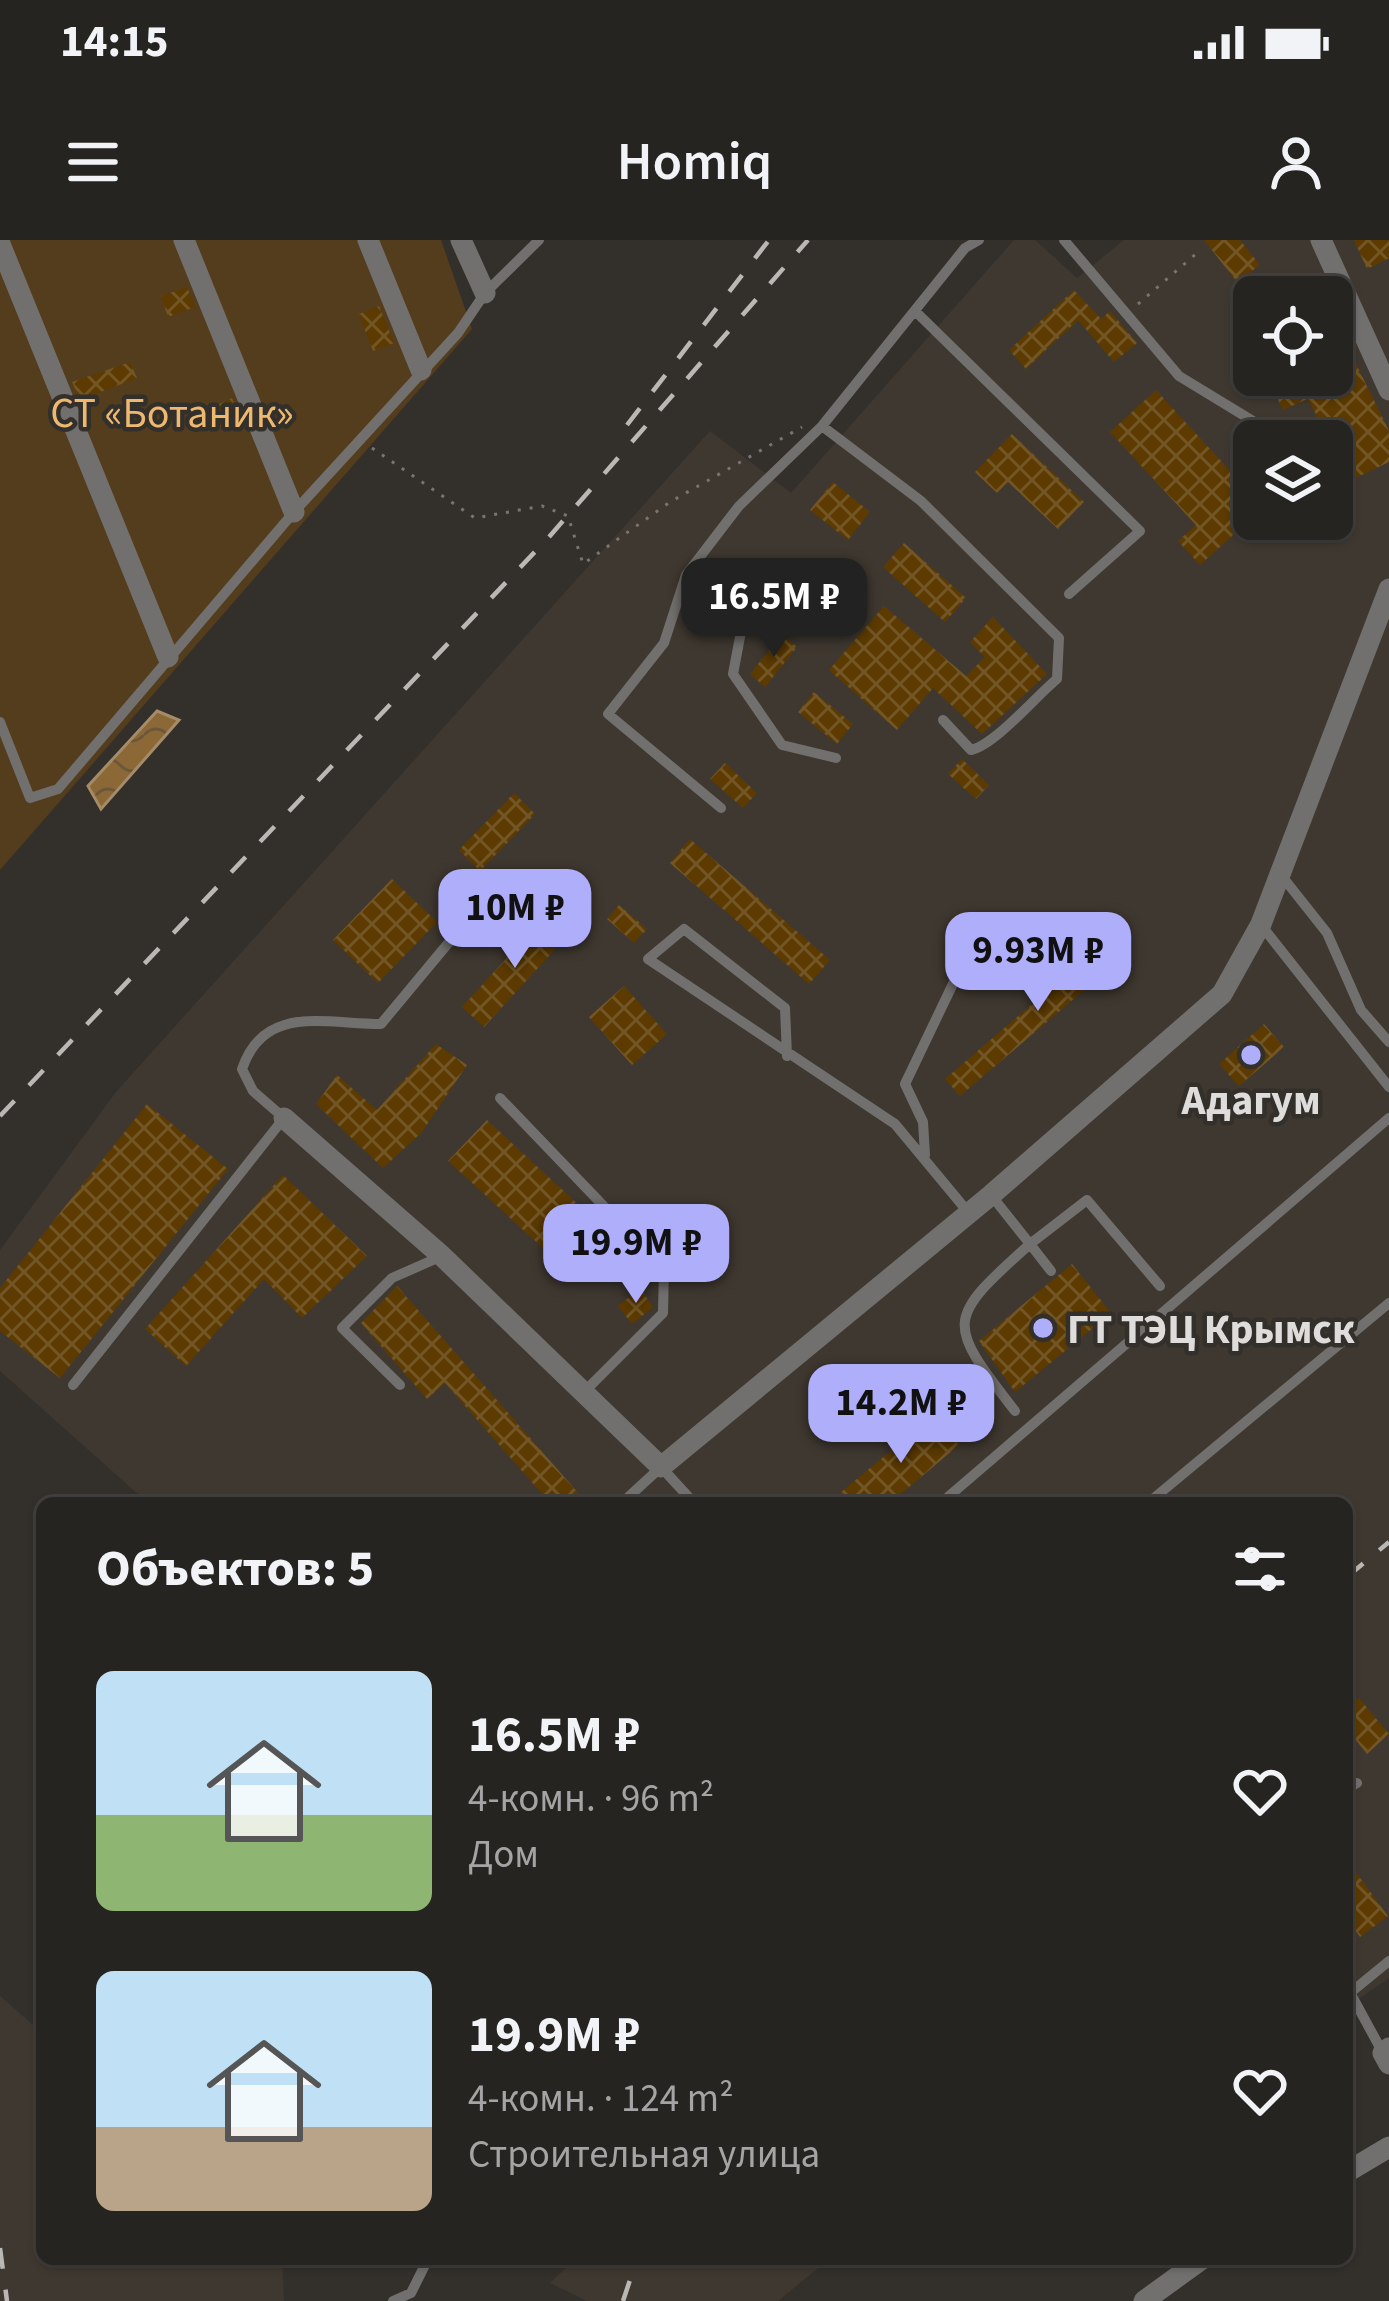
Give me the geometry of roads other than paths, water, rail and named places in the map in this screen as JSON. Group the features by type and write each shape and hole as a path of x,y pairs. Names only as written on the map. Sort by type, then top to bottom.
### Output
{"street":[{"path":"184,240 294,512"},
{"path":"368,240 421,370"},
{"path":"461,240 485,293"},
{"path":"1321,240 1389,390"},
{"path":"0,244 168,657"},
{"path":"284,1118 442,1256 661,1467 991,1195 1222,994 1261,924 1389,589"},
{"path":"1353,2168 1389,2147"},
{"path":"1144,2301 1194,2265"}],"lane":[{"path":"0,722 30,798 47,795 458,333 485,293 539,240"},
{"path":"721,808 608,714 664,643 686,574 739,506 822,426 965,248 979,240"},
{"path":"1064,240 1179,376 1250,420"},
{"path":"915,311 1140,531 1069,594"},
{"path":"822,426 922,501 1059,638 1057,679 1015,714 987,747 971,749 943,720"},
{"path":"686,574 743,621 733,674 782,745 836,758"},
{"path":"1279,872 1328,933 1361,1010 1389,1042"},
{"path":"925,1159 923,1122 905,1084 984,919"},
{"path":"1261,924 1389,1087"},
{"path":"73,1385 284,1118 253,1091 242,1069 251,1044 277,1023 382,1024 460,928"},
{"path":"788,1055 785,1008 684,928 648,959 761,1039 895,1124 968,1212"},
{"path":"500,1098 664,1270 663,1313 585,1391"},
{"path":"948,1497 1389,1118"},
{"path":"991,1195 1051,1271"},
{"path":"1015,1411 968,1350 964,1318 973,1294 1030,1244 1087,1200 1160,1286"},
{"path":"400,1385 342,1328 392,1278 442,1256"},
{"path":"1155,1497 1389,1303"},
{"path":"628,1497 661,1467 688,1497"},
{"path":"1353,1986 1389,1960"},
{"path":"1353,2010 1387,2055"},
{"path":"393,2301 411,2293 425,2265"}],"water":[{"path":"157,711 179,720 101,809 88,786"}],"railway":[{"path":"627,425 769,240"},
{"path":"0,1116 549,537 808,240"},
{"path":"1353,1572 1389,1542"},
{"path":"0,2248 7,2301"},
{"path":"623,2301 635,2265"}],"place":[{"name":"Адагум","path":"1251,1055"},
{"name":"ГТ ТЭЦ Крымск","path":"1043,1328"}],"park label":[{"name":"СТ «Ботаник»","path":"172,412"}]}
